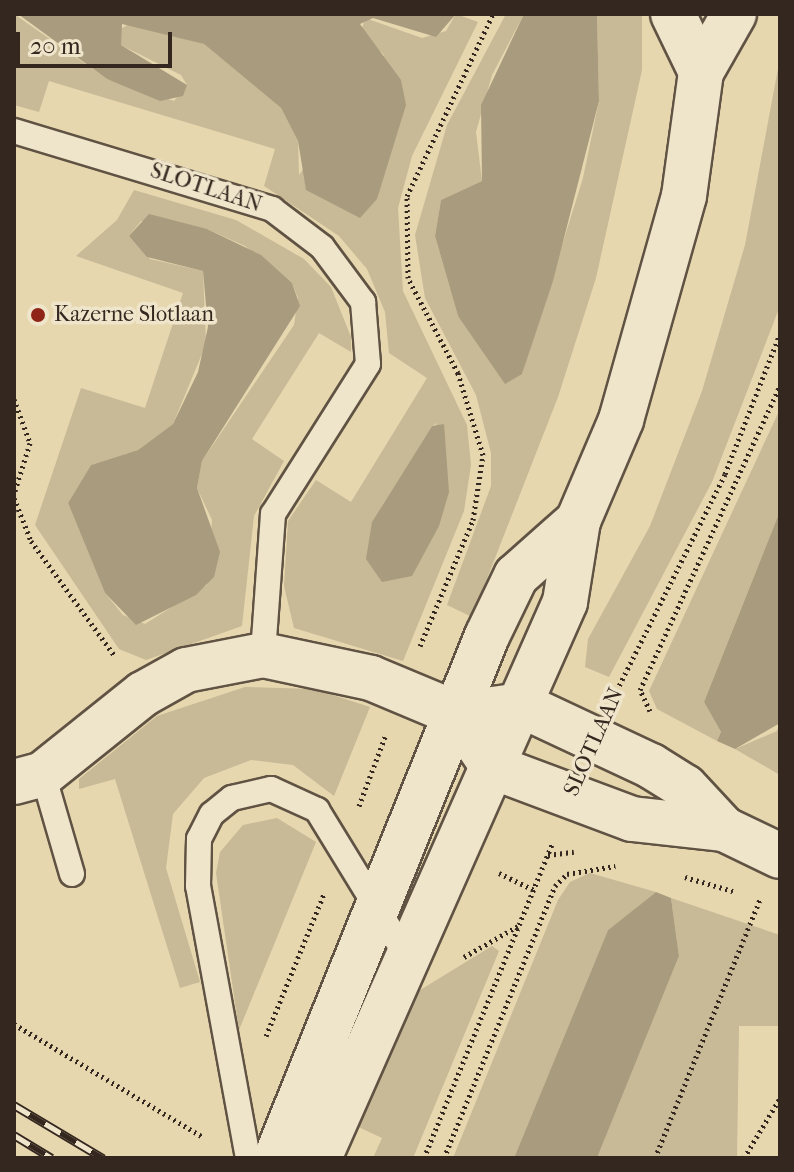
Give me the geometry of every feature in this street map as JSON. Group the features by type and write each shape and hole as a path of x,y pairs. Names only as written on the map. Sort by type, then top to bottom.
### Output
{"street":[{"path":"673,14 701,72"},
{"path":"319,1158 565,602 578,521 621,420 684,196 701,72 734,14"},
{"path":"276,1158 516,576 578,521"},
{"path":"29,778 143,694 186,670 263,655 402,692 457,714 521,705 651,766 685,787 724,829"},
{"path":"457,714 493,767 569,798 632,819 724,829 780,856"}],"lane":[{"name":"SLOTLAAN","path":"14,131 272,209 322,247 363,302 368,364 273,514 263,655"},
{"path":"29,778 72,874"},
{"path":"248,1158 198,886 199,839 212,814 251,790 295,796 317,810 381,908 407,957"}],"path":[{"path":"402,692 473,520 483,455 458,373 408,278 407,196 493,14"},
{"name":"SLOTLAAN","path":"594,738 725,474 780,334"},
{"path":"651,766 662,735 640,690 780,386"},
{"path":"14,399 30,443 14,496 31,541 143,694"},
{"path":"360,805 369,781"},
{"name":"SLOTLAAN","path":"424,1158 569,798"},
{"path":"444,1158 555,886 588,867 614,870 632,819"},
{"path":"14,1024 221,1148 329,880"},
{"path":"655,1158 760,899"},
{"path":"744,1158 780,1098"}],"shaded area":[{"path":"14,14 107,79 174,101 187,85 181,75 121,45 117,31 131,23 204,44 281,108 298,141 299,175 384,55 361,33 365,18 422,38 446,31 456,14 478,22 412,156 398,208 403,291 467,425 471,465 464,511 403,661 294,628 284,586 288,521 316,480 351,502 427,378 389,353 385,312 367,269 339,236 264,186 275,149 49,81 39,112 14,105","holes":["437,423 372,522 432,426"]},
{"path":"18,14 456,14 436,37 373,18 360,24 401,80 406,105 377,199 360,218 306,190 298,141 281,108 204,44 122,24 121,45 187,85 183,96 160,101 107,79"},
{"path":"506,14 524,14 492,75 476,132 482,181 441,200 435,236 458,316 522,374 583,178 599,101 597,14 642,14 642,70 596,278 558,397 472,617 447,605 491,486 491,453 476,395 425,298 415,235 447,125"},
{"path":"524,14 597,14 599,101 553,281 522,374 505,384 458,316 435,236 441,200 482,181 481,105"},
{"path":"780,58 780,306 712,482 609,677 585,667 588,639 650,526 702,391 745,245"},
{"path":"134,190 236,220 304,259 331,287 351,337 351,352 319,333 252,439 284,461 254,516 242,626 146,660 119,649 35,525 81,388 145,408 183,293 76,256 117,220","holes":["141,221 207,229 245,246 292,283 298,298 294,325 202,461 197,488 212,520 207,585 145,624 123,615 105,593 68,503 91,465 138,450 173,424 206,344 203,271 150,259 129,236"]},
{"path":"149,214 207,229 261,255 292,283 300,306 202,461 197,488 220,552 214,577 196,595 136,625 105,593 68,503 91,465 138,450 173,424 198,372 208,327 203,271 147,257 129,236"},
{"path":"780,409 780,511 704,702 721,732 717,741 657,709 649,691"},
{"path":"444,424 449,492 439,526 412,576 382,582 366,559 372,522 432,426"},
{"path":"780,511 780,723 735,749 717,741 721,732 704,702"},
{"path":"245,687 314,689 370,707 334,796 293,765 251,760 204,778 173,814 166,868 200,982 180,988 115,779 79,789 79,779 157,716"},
{"path":"780,723 780,775 735,749 777,731"},
{"path":"277,818 316,842 239,1030 216,873 220,852 243,825"},
{"path":"590,873 656,892 608,930 514,1158 453,1158 558,900 570,882"},
{"path":"656,892 671,898 679,956 597,1158 514,1158 608,930"},
{"path":"671,898 780,935 780,1026 739,1026 737,1158 597,1158 679,956"},
{"path":"492,946 499,951 413,1158 373,1158 382,1138 350,1123 412,995"}],"railway":[{"path":"14,1105 103,1158"},
{"path":"14,1135 52,1158"}],"place":[{"name":"Kazerne Slotlaan","path":"38,315"}]}
